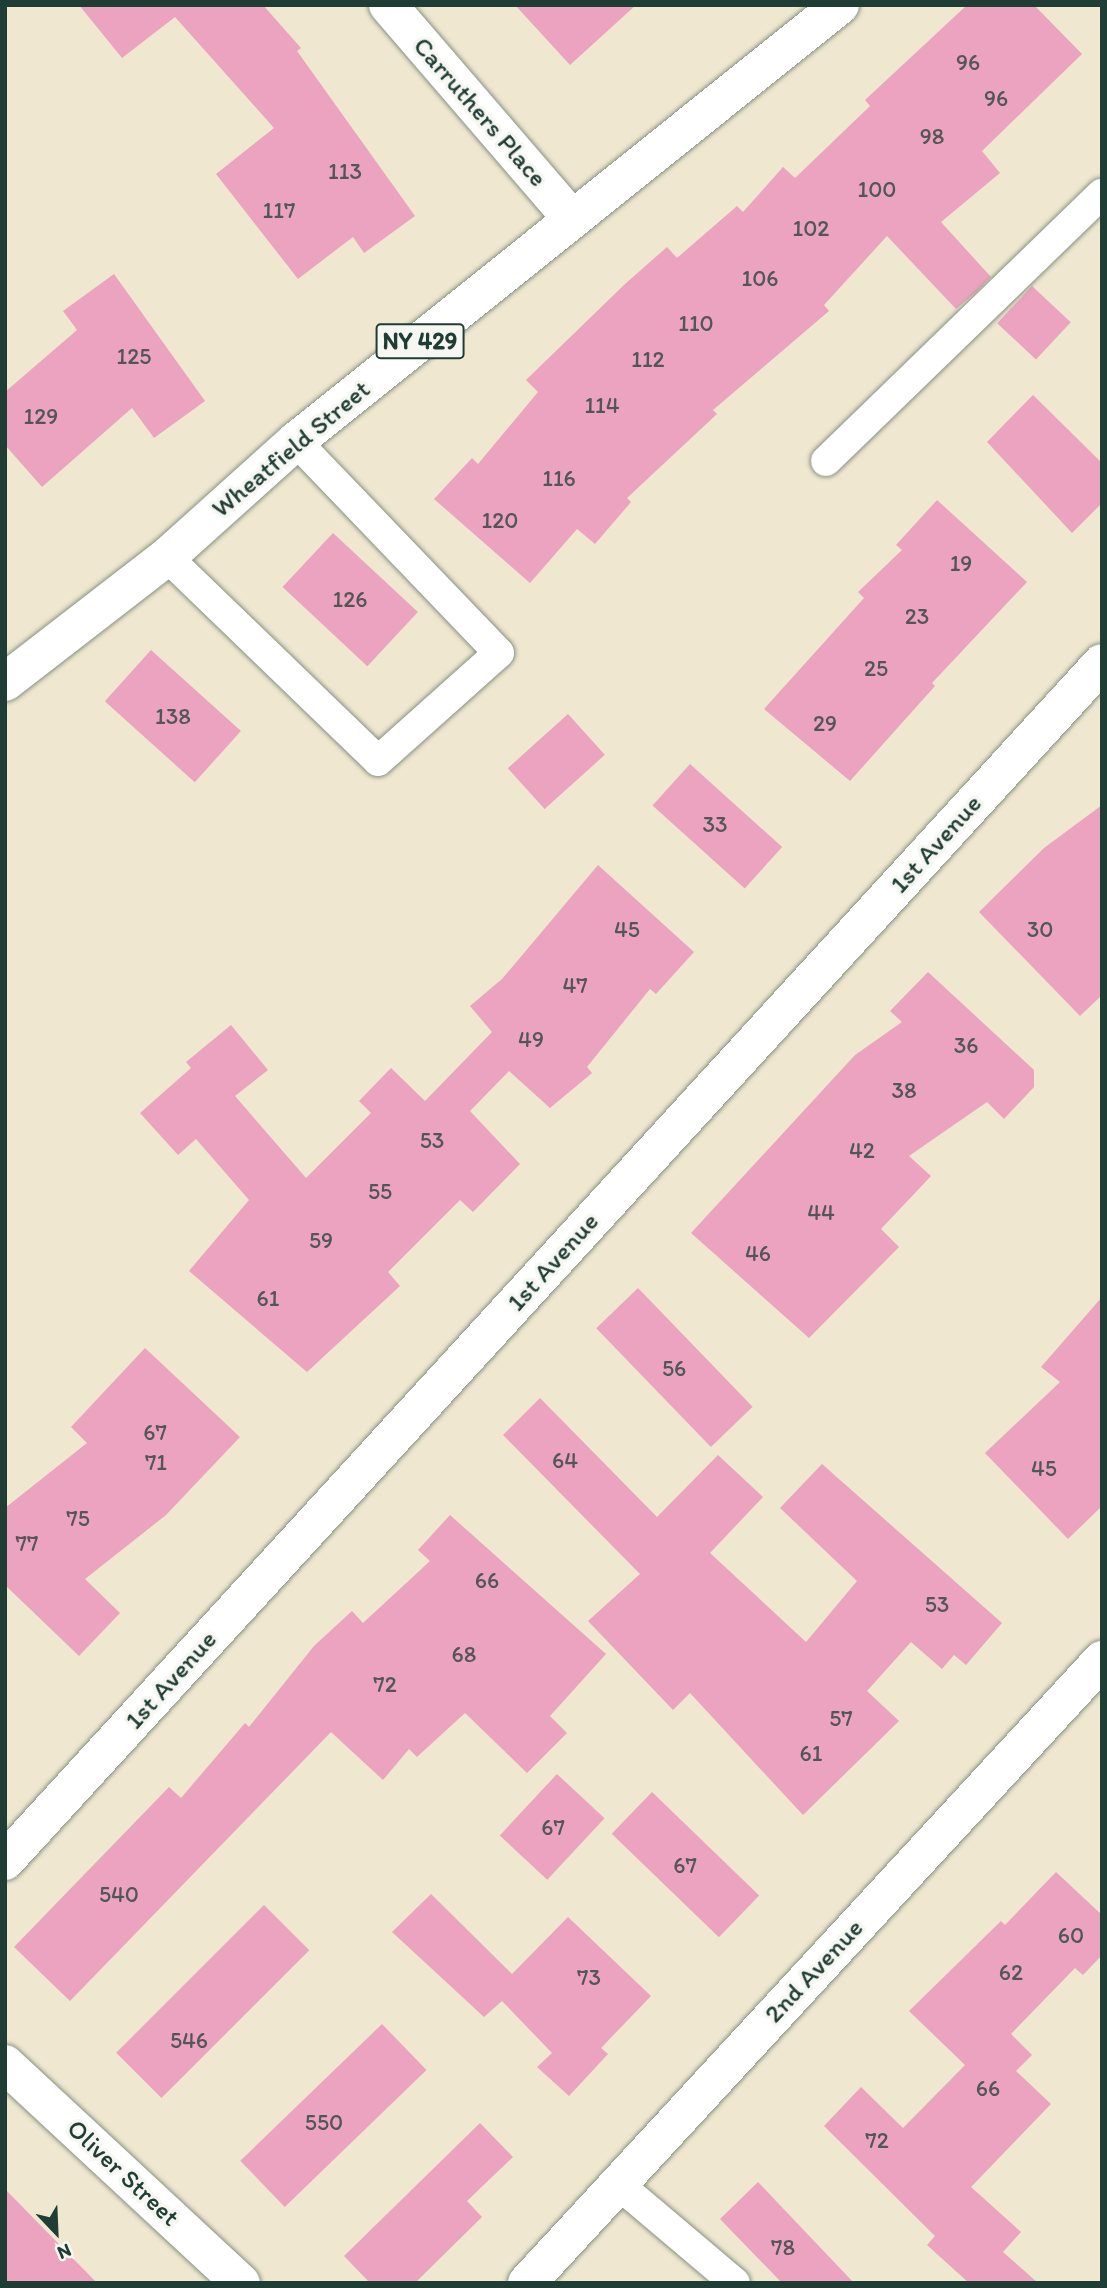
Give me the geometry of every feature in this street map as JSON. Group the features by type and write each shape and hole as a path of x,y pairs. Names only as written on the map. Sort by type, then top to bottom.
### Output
{"street":[{"name":"Carruthers Place","path":"388,5 572,219"},
{"name":"Wheatfield Street","path":"5,682 167,557 296,441 840,5"},
{"name":"1st Avenue","path":"5,1861 1102,663"},
{"name":"2nd Avenue","path":"527,2283 1102,1660"},
{"name":"Oliver Street","path":"5,2064 241,2283"}],"lane":[{"path":"825,461 1102,194"},
{"path":"167,557 378,761 499,653 296,441"},
{"path":"618,2184 735,2283"}],"building":[{"path":"79,5 263,5 301,48 297,51 415,216 364,253 353,237 298,279 216,174 274,128 175,17 122,58"},
{"path":"515,5 636,5 570,65"},
{"path":"967,5 1034,5 1082,54 982,151 1000,173 941,222 991,277 976,292 956,309 887,236 824,305 829,311 713,410 717,414 627,498 631,502 595,544 577,529 530,583 434,499 472,458 478,464 538,392 526,380 625,284 667,247 677,258 737,206 743,212 783,167 795,178 870,106 865,100"},
{"path":"114,274 205,401 154,438 132,408 42,487 5,445 5,392 77,330 63,311"},
{"path":"1032,286 1071,322 1036,359 997,323"},
{"path":"1033,395 1102,463 1102,503 1072,533 987,442"},
{"path":"937,500 1027,582 932,683 935,686 850,781 764,709 864,598 858,592 902,550 896,545"},
{"path":"333,533 418,612 367,666 283,587"},
{"path":"151,650 241,731 195,782 105,701"},
{"path":"568,714 605,755 545,809 508,768"},
{"path":"690,764 782,847 745,889 653,806"},
{"path":"1102,805 1102,995 1080,1016 979,912 1044,848"},
{"path":"598,865 694,952 656,994 650,989 587,1067 592,1073 550,1108 509,1071 470,1111 520,1164 473,1212 460,1200 388,1272 400,1286 307,1372 189,1271 249,1200 196,1139 178,1155 140,1113 191,1068 186,1062 231,1025 268,1070 235,1096 306,1178 371,1113 359,1101 391,1068 425,1101 492,1032 470,1006 502,979"},
{"path":"928,972 1034,1070 1034,1087 1004,1119 987,1102 909,1156 931,1176 881,1229 899,1247 809,1338 691,1233 855,1055 902,1022 890,1011"},
{"path":"638,1288 753,1407 711,1447 596,1328"},
{"path":"1102,1297 1102,1506 1068,1539 985,1453 1060,1382 1041,1367"},
{"path":"145,1348 240,1437 166,1515 85,1579 120,1613 79,1656 5,1585 5,1508 87,1443 71,1427"},
{"path":"540,1398 657,1517 718,1455 763,1497 710,1553 806,1642 857,1581 780,1508 822,1464 1002,1623 966,1665 954,1655 942,1669 911,1642 867,1691 899,1721 803,1815 690,1693 673,1710 588,1621 640,1574 503,1435"},
{"path":"450,1515 606,1654 550,1716 567,1733 527,1773 465,1713 417,1757 409,1749 383,1780 331,1732 70,2001 14,1947 169,1787 181,1798 245,1723 249,1727 314,1646 352,1611 363,1623 430,1561 418,1550"},
{"path":"557,1774 605,1818 547,1880 500,1835"},
{"path":"652,1792 759,1896 719,1937 612,1834"},
{"path":"1056,1872 1102,1915 1102,1955 1083,1975 1075,1968 1011,2034 1032,2055 1016,2071 1051,2104 971,2187 1021,2232 1003,2252 1038,2283 969,2283 927,2245 935,2236 824,2126 861,2087 903,2128 965,2065 909,2011 1001,1921 1005,1925"},
{"path":"431,1894 512,1974 568,1917 651,1996 601,2048 608,2054 569,2096 537,2067 552,2053 502,2001 484,2017 392,1932"},
{"path":"264,1905 309,1950 161,2098 116,2053"},
{"path":"382,2024 426,2070 285,2207 240,2161"},
{"path":"480,2123 513,2157 467,2201 482,2217 415,2283 370,2283 344,2256"},
{"path":"758,2182 854,2283 782,2283 720,2219"},
{"path":"5,2189 97,2283 5,2283"}]}
